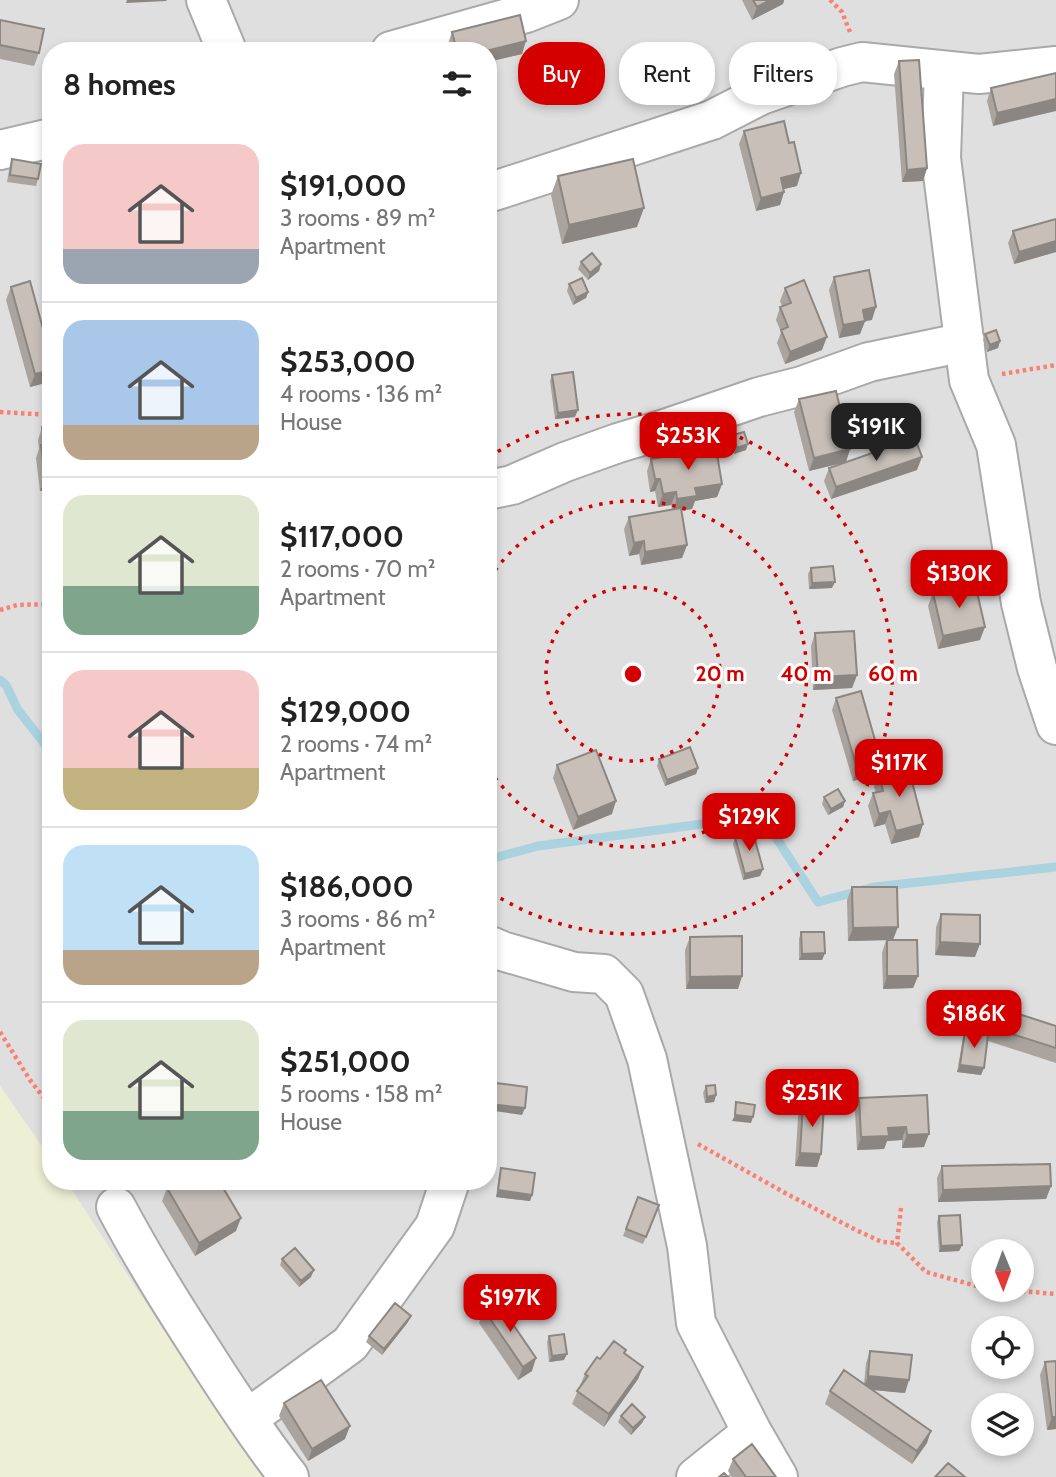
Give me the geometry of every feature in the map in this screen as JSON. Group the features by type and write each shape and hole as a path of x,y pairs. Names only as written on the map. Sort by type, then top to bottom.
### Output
{"street":[{"path":"206,0 223,42"},
{"path":"423,42 526,13 559,0"},
{"path":"497,190 712,120 761,95 862,62 979,74 1056,66"},
{"path":"944,71 941,158 969,380 996,445 1021,603 1037,668 1056,725"},
{"path":"0,150 42,140"},
{"path":"497,488 512,485 618,443 759,397 802,386 869,362 965,342"},
{"path":"497,949 574,972 604,974 624,994 647,1059 664,1133 687,1246 696,1323 778,1477"},
{"path":"247,1419 349,1344 435,1226 447,1190"},
{"path":"116,1207 160,1286 260,1440 289,1477"},
{"path":"696,1477 752,1432"}],"path":[{"path":"969,380 1056,365"},
{"path":"0,412 42,414"},
{"path":"0,610 17,605 42,604"},
{"path":"0,1032 42,1095"},
{"path":"664,1133 698,1144 881,1242 897,1243 926,1272 971,1284"},
{"path":"897,1243 901,1208"},
{"path":"1034,1292 1056,1294"}],"shaded area":[{"path":"0,0 1056,0 1056,1477 0,1477"}],"green space":[{"path":"0,1086 42,1146 42,1190 72,1190 239,1445 263,1477 0,1477"}],"building":[{"path":"753,0 770,0 757,7"},
{"path":"520,15 526,41 497,48 497,42 455,42 452,32"},
{"path":"0,20 44,29 39,53 0,45"},
{"path":"919,60 927,168 907,170 899,61"},
{"path":"1056,73 1056,99 997,113 991,88"},
{"path":"784,121 789,143 794,142 801,173 781,178 784,192 761,198 744,131"},
{"path":"12,159 41,164 38,179 10,175"},
{"path":"633,159 644,208 569,225 558,176"},
{"path":"1056,219 1056,241 1019,252 1013,231"},
{"path":"592,253 601,264 590,273 581,262"},
{"path":"869,270 876,307 863,310 865,321 843,325 834,277"},
{"path":"582,278 588,292 576,298 569,284"},
{"path":"804,280 827,337 790,352 781,330 788,327 780,307 791,303 785,288"},
{"path":"30,281 42,325 42,372 35,374 11,287"},
{"path":"996,330 1000,341 990,345 985,334"},
{"path":"573,372 578,410 558,413 552,375"},
{"path":"836,391 850,449 814,458 799,399"},
{"path":"710,415 714,433 682,441 677,423"},
{"path":"744,432 748,444 737,448 733,435"},
{"path":"915,438 922,457 836,487 829,468"},
{"path":"716,448 722,484 695,488 697,496 677,499 676,492 663,494 660,479 655,479 651,459"},
{"path":"681,508 687,545 645,552 644,541 634,543 629,517"},
{"path":"833,566 835,582 812,583 811,568"},
{"path":"975,583 985,627 943,636 933,593"},
{"path":"854,631 857,675 818,677 815,633"},
{"path":"861,691 881,761 857,768 836,698"},
{"path":"690,747 698,768 667,780 659,759"},
{"path":"596,750 616,801 578,817 557,765"},
{"path":"908,766 923,824 896,831 890,811 879,814 873,793 883,791 879,774"},
{"path":"838,789 845,801 831,809 824,797"},
{"path":"753,833 763,869 745,874 735,837"},
{"path":"852,887 897,887 898,927 853,928"},
{"path":"941,914 980,915 980,944 940,942"},
{"path":"801,932 824,932 825,953 802,954"},
{"path":"742,936 742,976 690,977 690,937"},
{"path":"887,940 917,940 918,976 887,976"},
{"path":"994,1006 1056,1026 1056,1048 987,1026"},
{"path":"965,1031 988,1035 984,1068 960,1065"},
{"path":"497,1083 527,1087 525,1108 497,1105"},
{"path":"715,1085 716,1095 707,1097 706,1086"},
{"path":"927,1095 929,1134 907,1135 906,1127 888,1128 889,1136 861,1137 859,1098"},
{"path":"736,1102 755,1105 753,1117 735,1115"},
{"path":"803,1104 824,1105 821,1154 800,1153"},
{"path":"1050,1164 1051,1186 943,1190 942,1166"},
{"path":"501,1168 535,1173 532,1195 498,1190"},
{"path":"168,1190 224,1190 241,1218 199,1243"},
{"path":"638,1197 659,1205 646,1237 626,1229"},
{"path":"960,1215 962,1245 941,1246 939,1216"},
{"path":"295,1248 314,1270 301,1281 282,1259"},
{"path":"497,1301 536,1358 523,1367 484,1310"},
{"path":"395,1303 411,1316 384,1349 369,1336"},
{"path":"564,1334 567,1354 552,1356 549,1336"},
{"path":"614,1341 626,1350 624,1353 643,1367 609,1414 577,1391 597,1357 600,1359"},
{"path":"870,1351 912,1355 909,1380 868,1376"},
{"path":"1056,1361 1056,1417 1052,1417 1045,1362"},
{"path":"844,1370 931,1431 917,1451 830,1391"},
{"path":"321,1380 350,1426 312,1449 284,1403"},
{"path":"632,1404 645,1417 633,1428 621,1416"},
{"path":"752,1444 776,1477 746,1477 733,1459"},
{"path":"948,1463 965,1477 935,1477"}],"waterway":[{"path":"0,680 6,685 18,710 42,741"},
{"path":"497,857 538,846 762,816 818,902 874,887 1056,867"}]}
